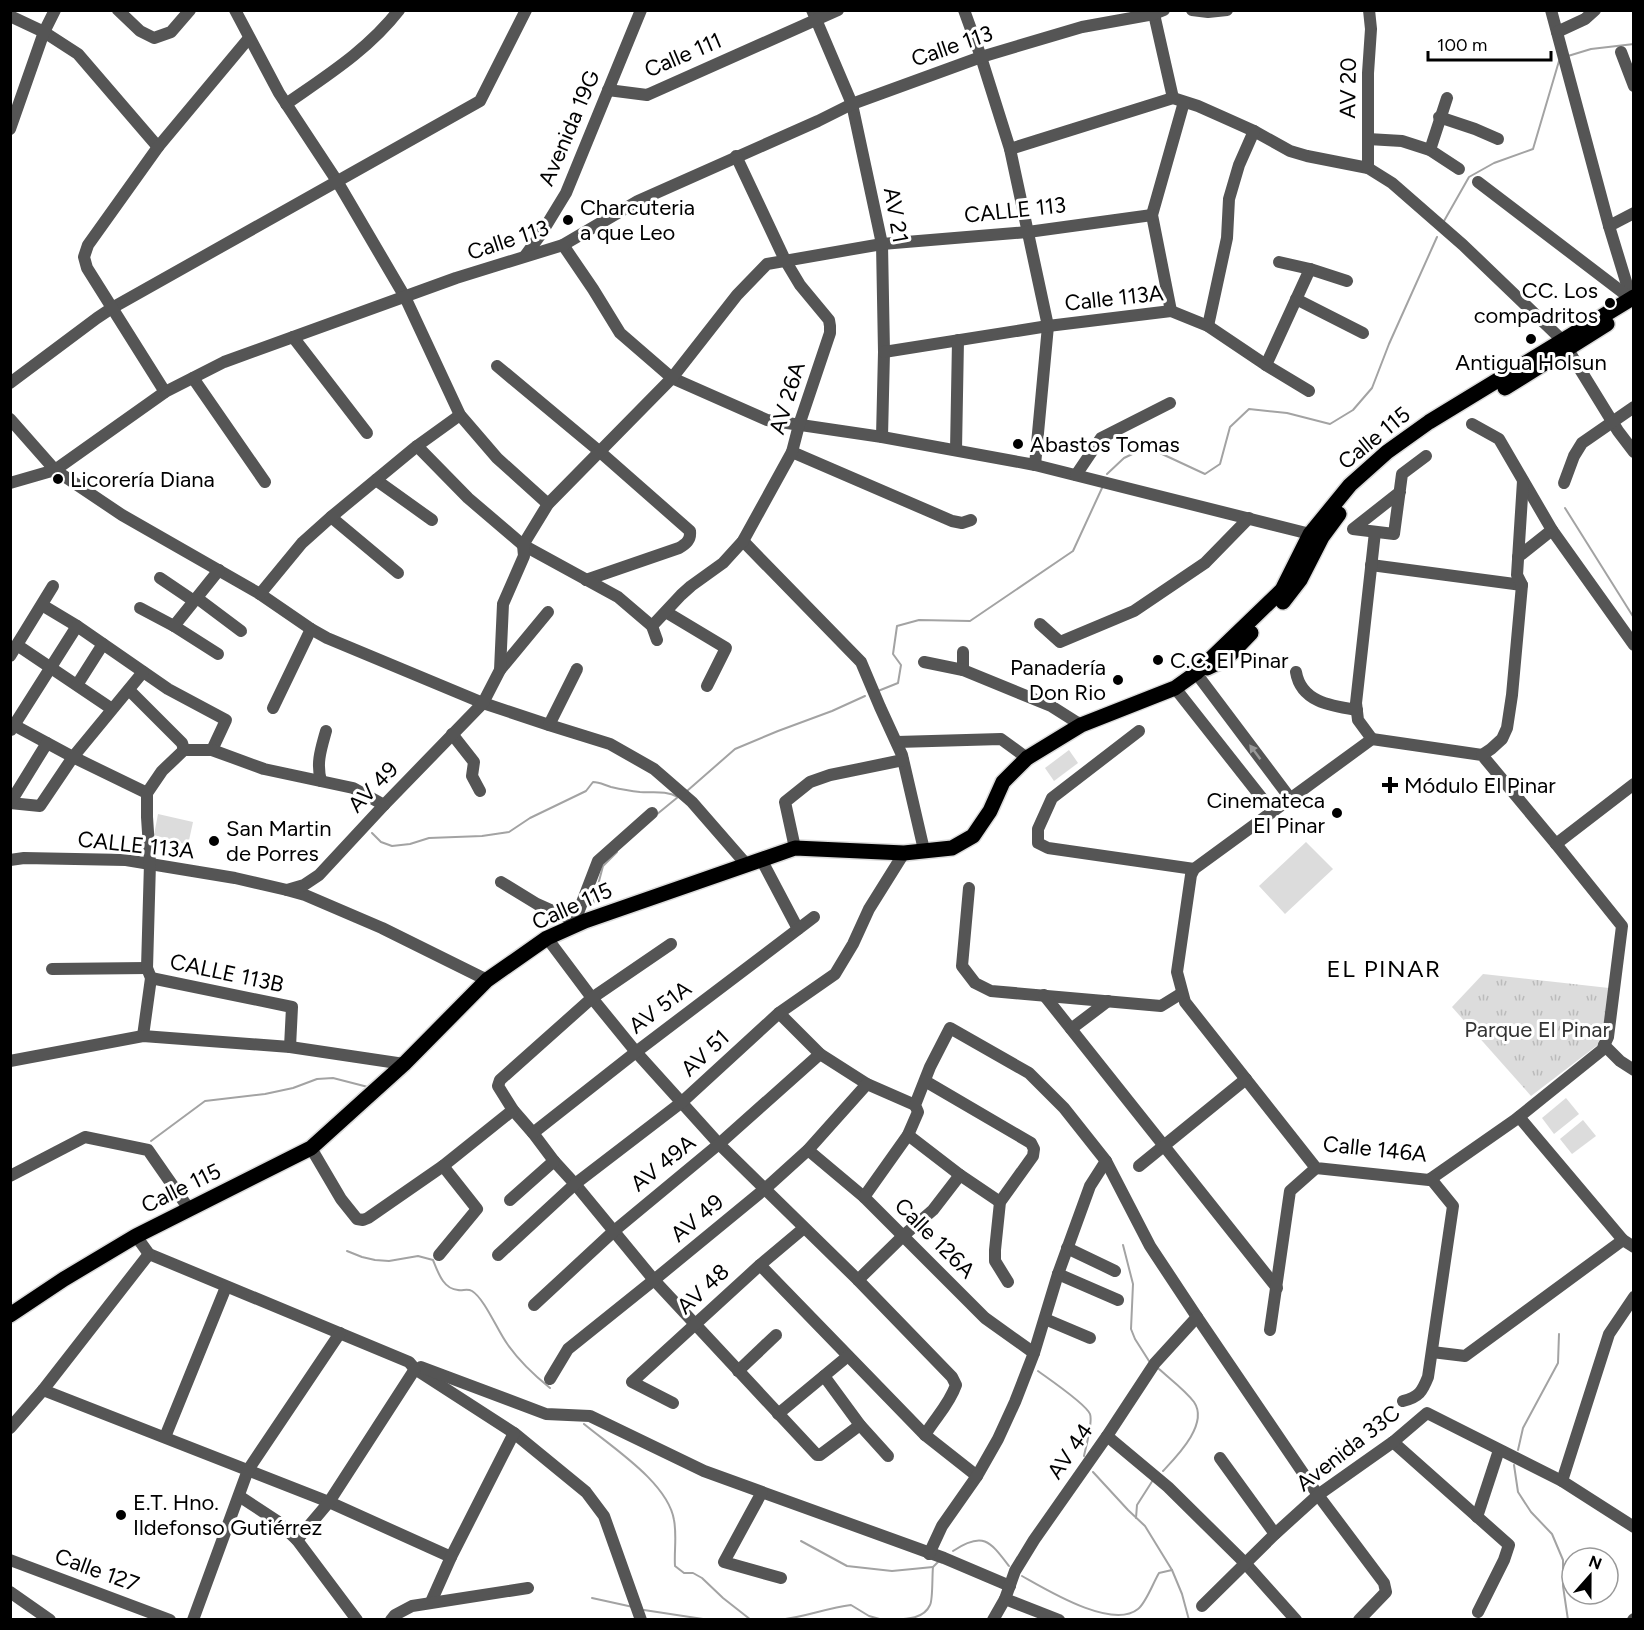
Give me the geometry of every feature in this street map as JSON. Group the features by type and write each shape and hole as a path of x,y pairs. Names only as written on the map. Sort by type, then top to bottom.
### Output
{"main road":[{"name":"Calle 115","path":"10,1315 64,1279 136,1236 312,1148 404,1064 487,980 547,938 574,924 795,848 904,853 952,848 973,836 990,811 1003,782 1027,758 1081,725 1175,688 1196,673 1226,659 1288,597 1300,580 1316,535 1358,490 1437,428 1566,344 1632,295"}],"street":[{"path":"10,129 13,112 55,10"},
{"path":"118,10 140,31 153,38 171,33 190,10"},
{"path":"235,10 286,104 337,182 405,297 460,415 497,458 548,504"},
{"path":"286,104 368,45 399,10"},
{"path":"10,383 112,308 480,101 526,10"},
{"name":"Avenida 19G","path":"525,256 566,193 641,10"},
{"name":"Calle 111","path":"608,90 647,94 814,15 838,10"},
{"path":"964,10 1010,149 1048,326 1035,465"},
{"path":"1192,10 1208,12 1227,10"},
{"name":"AV 20","path":"1368,168 1368,73 1371,30 1369,10"},
{"path":"1551,10 1609,226 1632,295"},
{"path":"1557,32 1585,19 1595,10"},
{"path":"1159,12 1179,100 1152,215 1170,311"},
{"name":"Calle 113","path":"10,483 55,470 165,392 224,362 405,297 563,244 638,201 852,104 981,57 1082,27 1159,12"},
{"name":"AV 21","path":"814,15 852,104 882,244 884,352 882,437"},
{"path":"10,16 44,32 78,54 158,147"},
{"path":"165,392 87,268 84,257 88,244 158,147 249,38"},
{"path":"1621,52 1634,86"},
{"path":"1430,150 1447,98"},
{"path":"1010,149 1179,100 1198,106 1298,153 1368,168 1392,183 1463,245 1566,344 1634,452"},
{"path":"1439,117 1498,139"},
{"path":"1208,326 1227,238 1229,198 1239,165 1254,131"},
{"path":"1368,139 1402,141 1430,150 1459,169"},
{"name":"AV 26A","path":"652,626 691,586 730,557 744,541 792,452 830,333 829,320 800,285 785,260 736,156"},
{"path":"1478,182 1632,295"},
{"path":"1609,226 1634,213"},
{"name":"CALLE 113","path":"500,670 503,604 524,556 523,545 548,504 672,378 737,295 769,263 882,244 1028,232 1152,215"},
{"path":"563,244 620,333 672,378 767,420 882,437 1035,465 1316,535"},
{"path":"1279,262 1347,281"},
{"path":"1266,364 1310,269"},
{"path":"1296,299 1363,333"},
{"name":"Calle 113A","path":"884,352 1048,326 1170,311 1208,326 1309,391"},
{"path":"293,337 367,433"},
{"path":"956,450 958,340"},
{"path":"497,366 690,531 691,536 688,542 679,548 586,580"},
{"path":"193,378 265,482"},
{"path":"1076,475 1101,438 1170,403"},
{"path":"1564,483 1574,456 1582,443 1634,407"},
{"path":"261,594 302,543 417,446 460,415"},
{"path":"10,419 55,470 122,515 261,594 327,638 483,703 610,744 654,769 692,802 746,864"},
{"path":"1472,424 1499,439 1552,530 1634,645"},
{"path":"417,446 468,498 523,545 618,597 652,626 657,639"},
{"path":"792,452 952,521 962,523 971,520"},
{"path":"1400,492 1353,529 1394,534 1400,492 1402,474 1426,456"},
{"path":"376,480 432,520"},
{"path":"1139,731 1052,798 1038,829 1038,843 1048,848 1194,869 1372,739 1482,755 1502,739 1507,728 1512,695 1521,585 1517,575 1523,481"},
{"path":"331,517 398,573"},
{"path":"1040,624 1060,642 1134,611 1205,563 1249,518"},
{"path":"1518,557 1552,530"},
{"path":"1372,739 1358,720 1356,703 1375,532"},
{"path":"744,541 858,657 897,742 924,850"},
{"path":"1371,565 1521,585"},
{"path":"174,626 219,570"},
{"path":"160,578 241,631"},
{"path":"10,656 54,586"},
{"path":"42,605 168,688 226,720 212,750"},
{"path":"140,608 218,654"},
{"path":"500,670 548,612"},
{"path":"666,612 726,648 707,686"},
{"path":"77,626 12,726 147,793"},
{"path":"273,708 311,629"},
{"path":"77,685 103,644"},
{"path":"18,645 112,709"},
{"path":"963,652 963,670"},
{"path":"924,662 963,670 1051,706 1081,725"},
{"path":"549,726 577,669"},
{"name":"AV 49","path":"287,890 304,885 319,875 483,703 500,670"},
{"path":"47,743 10,803 40,806 73,757 143,672"},
{"path":"1296,672 1298,684 1304,692 1326,705 1357,710"},
{"path":"1196,673 1290,798"},
{"path":"1175,688 1272,811"},
{"path":"129,690 182,743 184,750"},
{"path":"321,782 318,770 326,731"},
{"path":"452,734 474,762 472,776 480,791"},
{"path":"897,742 1001,739 1027,758"},
{"path":"143,1035 149,973 150,863 147,793 162,771 184,750 212,750 264,769 353,788 384,805"},
{"path":"1482,755 1622,926 1608,1037 1604,1045 1620,1061 1634,1070"},
{"path":"795,848 784,802 810,782 830,775 903,760"},
{"path":"1556,844 1634,784"},
{"path":"501,882 574,924 598,861 652,813"},
{"name":"AV 51","path":"498,1255 575,1184 682,1102 779,1013 835,974 853,944 869,909 904,853"},
{"name":"CALLE 113A","path":"10,860 24,858 126,860 235,878 287,890 305,895 382,928 487,980"},
{"path":"761,859 798,929"},
{"name":"Calle 146A","path":"1194,869 1191,875 1177,972 1185,1002 1316,1168 1429,1180 1519,1117 1602,1050 1604,1045"},
{"path":"969,888 962,966 975,983 991,991 1161,1006 1182,993"},
{"name":"AV 51A","path":"534,1133 636,1052 814,917"},
{"path":"1617,920 1634,921"},
{"path":"547,938 636,1052 719,1144 766,1188 952,1377 956,1385 940,1415 925,1435"},
{"path":"670,944 592,998 500,1080 498,1086 513,1110 534,1133 554,1161 654,1280 817,1455 860,1425"},
{"path":"52,969 149,973"},
{"name":"CALLE 113B","path":"149,973 292,1007 290,1047"},
{"path":"1044,995 1276,1288"},
{"path":"1071,1029 1108,1001"},
{"path":"779,1013 820,1054 867,1084 915,1105 918,1112 908,1135 864,1197"},
{"path":"915,1105 930,1067 950,1028 1029,1073 1064,1108 1106,1161 1150,1246 1197,1317 1318,1495 1384,1583 1386,1592 1359,1620"},
{"path":"10,1061 143,1035 290,1047 404,1064"},
{"name":"AV 49A","path":"534,1305 614,1231 719,1144 820,1054"},
{"path":"1139,1166 1246,1079"},
{"path":"925,1080 1031,1143 1034,1149 1033,1156 1000,1202 994,1250 995,1261 1008,1281"},
{"name":"AV 49","path":"550,1379 568,1349 766,1188 808,1150 867,1084"},
{"path":"312,1148 341,1199 357,1219 363,1220 442,1166 513,1110"},
{"path":"1432,1352 1465,1356 1628,1244 1519,1117"},
{"path":"908,1135 1000,1202"},
{"path":"10,1176 85,1137 148,1150 189,1209"},
{"name":"Calle 126A","path":"808,1150 864,1197 985,1318 1034,1353"},
{"path":"510,1200 554,1161"},
{"path":"929,1554 942,1526 977,1476 1016,1402 1090,1186 1106,1161"},
{"path":"439,1255 477,1209 442,1166"},
{"path":"1270,1330 1290,1191 1316,1168"},
{"path":"858,1280 933,1210 960,1175"},
{"path":"1403,1401 1414,1398 1423,1389 1428,1377 1453,1206 1431,1179"},
{"name":"AV 48","path":"673,1403 632,1382 804,1228"},
{"path":"136,1236 149,1254 340,1333 412,1366 546,1414 590,1416 704,1471 944,1558 1010,1586"},
{"path":"1067,1248 1115,1271"},
{"path":"10,1428 43,1390 149,1254"},
{"path":"760,1265 925,1435 977,1476"},
{"path":"1058,1274 1118,1300"},
{"path":"165,1437 226,1287"},
{"path":"1562,1480 1610,1334 1634,1297"},
{"name":"AV 44","path":"993,1620 1005,1599 1016,1571 1034,1540 1155,1363 1197,1317"},
{"path":"1045,1319 1090,1338"},
{"path":"193,1620 248,1470 340,1333"},
{"path":"738,1371 776,1335"},
{"path":"778,1414 848,1356"},
{"path":"412,1366 514,1433 586,1492 604,1516 642,1620"},
{"path":"297,1540 329,1502 412,1366"},
{"path":"824,1376 860,1425 888,1456"},
{"path":"43,1390 329,1502 451,1557"},
{"name":"Avenida 33C","path":"1202,1606 1318,1495 1393,1442 1426,1413 1562,1480 1634,1527"},
{"path":"431,1602 451,1557 514,1433"},
{"path":"1107,1436 1168,1487 1245,1563 1296,1620"},
{"path":"1393,1442 1509,1545 1478,1612"},
{"path":"1477,1516 1499,1450"},
{"path":"1220,1458 1275,1534"},
{"path":"762,1492 724,1562 780,1578"},
{"path":"239,1496 278,1521 297,1540 357,1620"},
{"name":"Calle 127","path":"10,1560 170,1620"},
{"path":"391,1620 395,1615 412,1606 528,1588"},
{"path":"10,1592 50,1620"},
{"path":"1005,1599 1059,1620"}],"green space":[{"path":"1069,750 1078,763 1054,781 1045,768"},
{"path":"158,814 193,822 188,845 154,835"},
{"path":"1306,842 1333,869 1285,914 1259,886"},
{"name":"Parque El Pinar","path":"1483,974 1609,988 1603,1035 1599,1044 1531,1096 1452,1007"},
{"path":"1566,1098 1579,1114 1554,1134 1542,1118"},
{"path":"1583,1120 1596,1136 1572,1154 1560,1139"}],"waterway":[{"path":"1568,56 1591,49 1634,44"},
{"path":"1444,221 1469,177 1494,163 1533,149 1559,61"},
{"path":"1107,474 1124,458 1147,447 1205,474 1220,464 1230,427 1249,409 1287,413 1330,424 1353,410 1372,388 1437,237"},
{"path":"878,691 898,683 901,665 893,654 897,626 919,620 970,621 1073,551 1102,488"},
{"path":"1565,508 1634,618"},
{"path":"687,791 735,749 865,696"},
{"path":"372,833 381,842 392,846 410,844 429,838 482,836 509,832 530,818 586,791 593,782 625,790 664,793 678,797 656,815"},
{"path":"593,904 603,866 617,852"},
{"path":"151,1141 205,1101 265,1094 293,1088 317,1079 333,1078 368,1087"},
{"path":"1123,1245 1133,1284 1131,1329 1149,1361"},
{"path":"347,1251 375,1260 389,1261 418,1256 433,1260 448,1287 470,1290 477,1295 513,1351 550,1388"},
{"path":"1518,1450 1523,1428 1558,1363 1559,1334"},
{"path":"1159,1369 1182,1389 1194,1402 1198,1411 1194,1430 1189,1439 1163,1471"},
{"path":"1038,1371 1075,1398 1090,1414 1090,1429 1084,1456"},
{"path":"584,1424 638,1467 651,1480 670,1506 674,1520 675,1566 684,1573 693,1573 702,1578 751,1620"},
{"path":"1514,1465 1518,1492 1531,1512 1552,1534 1563,1560 1563,1586 1568,1620"},
{"path":"1093,1472 1145,1526 1172,1570 1189,1620"},
{"path":"1136,1518 1137,1505 1153,1480"},
{"path":"953,1551 972,1541 979,1540 991,1545 1009,1566"},
{"path":"801,1541 847,1566 892,1571 933,1567"},
{"path":"887,1620 917,1617 927,1610 932,1598 933,1567 939,1561"},
{"path":"1022,1576 1080,1606 1112,1615 1127,1614 1138,1609 1147,1598 1159,1573 1172,1570"},
{"path":"592,1598 633,1607"},
{"path":"778,1620 851,1605 869,1616 883,1620"},
{"path":"644,1610 715,1620"}],"place":[{"name":"Charcuteria a que Leo","path":"568,220"},
{"name":"CC. Los compadritos","path":"1610,303"},
{"name":"Antigua Holsun","path":"1531,339"},
{"name":"Abastos Tomas","path":"1018,444"},
{"name":"Licorería Diana","path":"58,479"},
{"name":"C.C. El Pinar","path":"1158,660"},
{"name":"Panadería Don Rio","path":"1118,680"},
{"name":"Módulo El Pinar","path":"1390,785"},
{"name":"Cinemateca El Pinar","path":"1337,813"},
{"name":"San Martin de Porres","path":"214,841"},
{"name":"E.T. Hno. Ildefonso Gutiérrez","path":"121,1515"}],"district":[{"name":"EL PINAR","path":"1384,968"}]}
